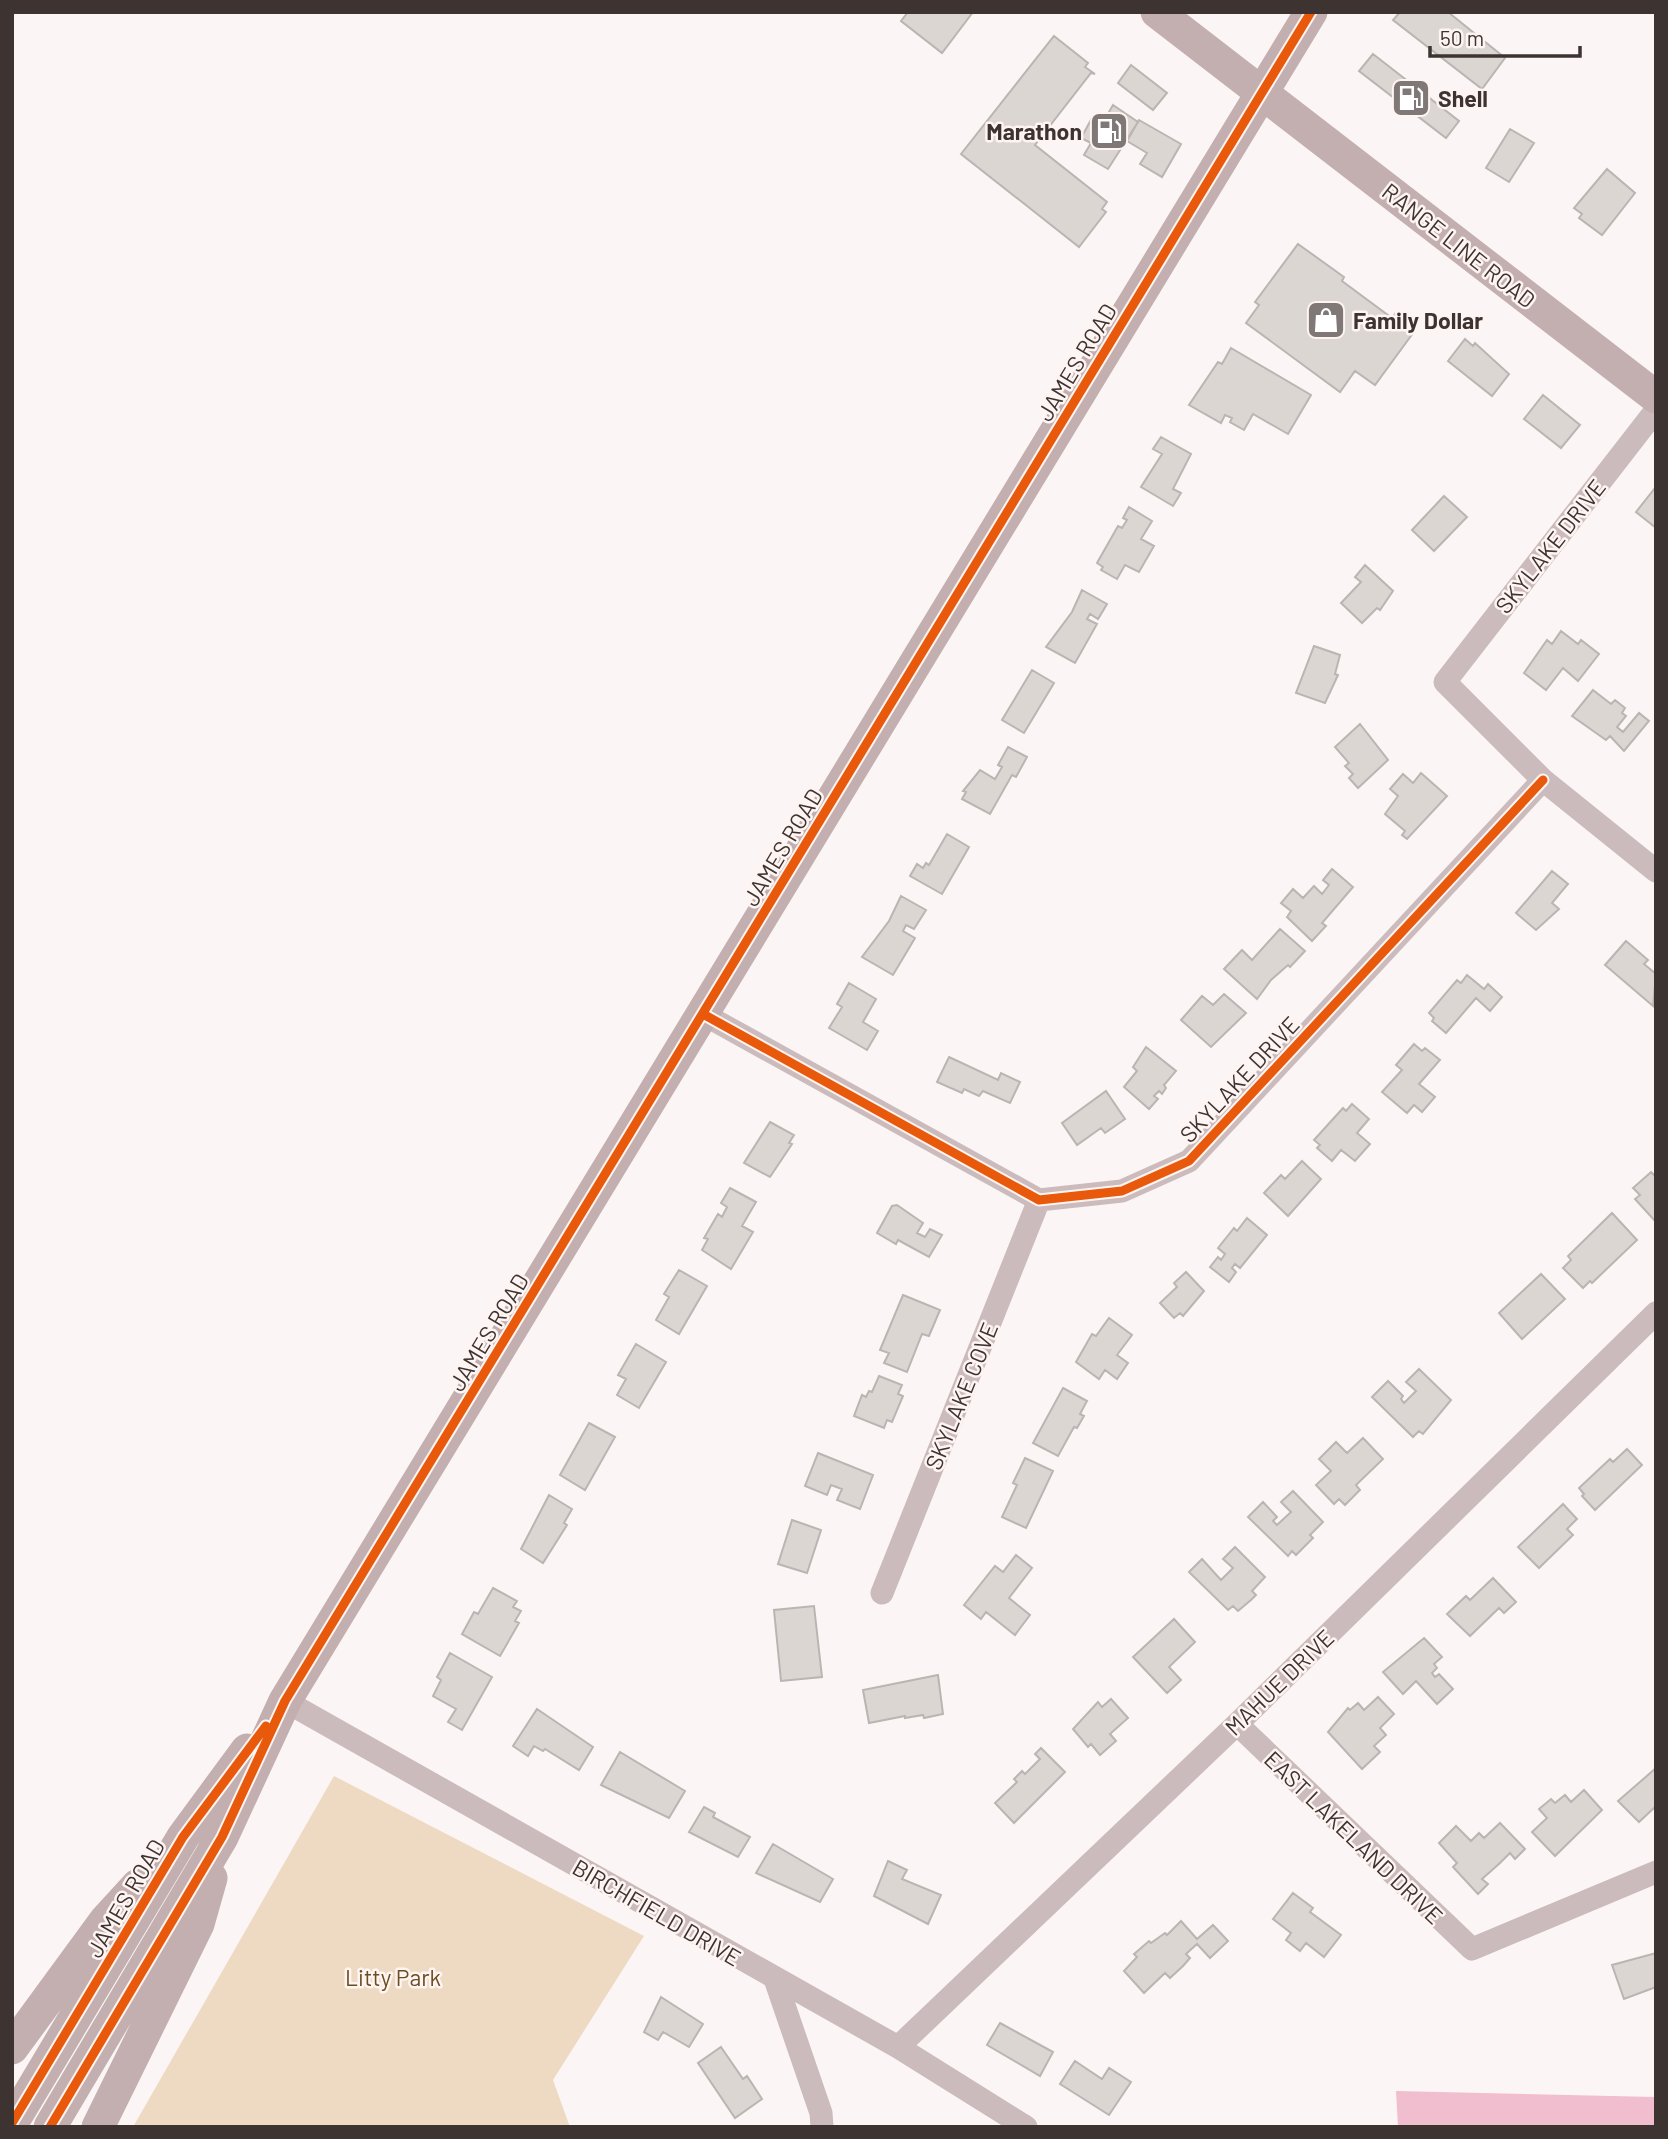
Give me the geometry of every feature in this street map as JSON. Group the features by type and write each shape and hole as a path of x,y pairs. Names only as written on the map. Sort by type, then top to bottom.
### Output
{"main road":[{"name":"RANGE LINE ROAD","path":"1157,12 1656,397"},
{"name":"JAMES ROAD","path":"12,2123 183,1837 285,1701 1311,12"},
{"name":"JAMES ROAD","path":"50,2127 222,1837 285,1701"},
{"path":"12,2049 105,1921 183,1837"},
{"path":"98,2127 198,1924 222,1837"}],"street":[{"name":"SKYLAKE DRIVE","path":"1039,1200 1122,1191 1189,1161 1543,780 1445,682 1656,411"},
{"path":"1543,780 1656,871"},
{"path":"703,1014 1039,1200"},
{"name":"SKYLAKE COVE","path":"882,1593 1039,1200"},
{"name":"MAHUE DRIVE","path":"898,2047 1652,1323"},
{"name":"BIRCHFIELD DRIVE","path":"285,1701 898,2047 1026,2127"},
{"name":"EAST LAKELAND DRIVE","path":"1237,1724 1472,1949 1656,1872"},
{"path":"775,1979 821,2113 822,2127"}],"green space":[{"name":"Litty Park","path":"334,1776 644,1936 553,2080 570,2127 133,2127"}],"shaded area":[{"path":"1396,2091 1656,2097 1656,2127 1398,2127"}],"building":[{"path":"908,12 973,12 942,53 901,21"},
{"path":"1400,12 1448,12 1505,58 1482,89 1393,20"},
{"path":"1054,36 1088,63 1085,67 1095,74 1091,73 1035,145 1107,202 1102,209 1106,212 1079,247 961,154"},
{"name":"Shell","path":"1373,54 1459,121 1446,138 1359,71"},
{"path":"1131,65 1167,93 1153,110 1118,83"},
{"name":"Marathon","path":"1113,105 1138,122 1108,169 1084,155 1091,143 1081,138 1092,118 1102,124"},
{"path":"1139,120 1181,144 1162,177 1140,164 1147,153 1127,141"},
{"path":"1510,129 1534,143 1509,182 1486,168"},
{"path":"1607,169 1635,193 1602,235 1579,218 1582,214 1574,208"},
{"name":"Family Dollar","path":"1298,244 1344,277 1342,281 1392,318 1395,314 1416,329 1375,385 1355,371 1340,392 1246,323 1259,305 1255,302"},
{"path":"1465,339 1473,346 1475,343 1509,374 1492,396 1448,361"},
{"path":"1231,348 1311,395 1288,434 1253,414 1244,430 1230,422 1232,418 1225,415 1221,423 1189,405 1218,362 1222,364"},
{"path":"1543,395 1580,425 1561,448 1524,419"},
{"path":"1161,437 1191,454 1173,489 1181,493 1173,506 1141,487 1162,454 1153,449"},
{"path":"1656,489 1656,528 1636,512"},
{"path":"1444,496 1467,517 1434,551 1412,530"},
{"path":"1129,507 1152,521 1141,539 1154,546 1139,572 1125,565 1117,579 1101,570 1103,567 1097,563 1118,526 1122,528 1127,520 1123,518"},
{"path":"1365,565 1393,591 1380,610 1377,608 1362,623 1341,603 1361,582 1355,577"},
{"path":"1082,590 1107,604 1098,619 1090,614 1087,619 1097,624 1075,663 1046,647 1072,612"},
{"path":"1561,631 1578,644 1581,640 1599,654 1578,681 1563,668 1546,690 1524,673 1547,640 1552,644"},
{"path":"1314,646 1340,655 1335,674 1338,675 1325,703 1296,693"},
{"path":"1032,670 1054,683 1024,733 1002,720"},
{"path":"1593,690 1611,704 1615,700 1625,708 1622,713 1626,716 1617,727 1623,732 1639,713 1649,721 1624,751 1610,736 1606,740 1572,716"},
{"path":"1360,724 1388,760 1358,788 1349,778 1353,774 1345,766 1349,763 1335,747"},
{"path":"1008,747 1027,757 1016,777 1012,775 990,814 962,799 966,792 963,791 980,770 995,779 1002,767 998,765"},
{"path":"1421,773 1447,796 1407,839 1402,835 1405,831 1385,814 1398,796 1390,789 1403,774 1413,783"},
{"path":"947,834 969,847 942,894 910,876 917,864 923,868 926,863 929,865"},
{"path":"1332,869 1353,887 1322,923 1326,926 1312,941 1287,917 1291,911 1281,903 1293,889 1303,898 1314,886 1322,894 1329,885 1323,880"},
{"path":"1552,871 1568,884 1552,903 1559,909 1536,930 1516,913"},
{"path":"901,896 926,910 914,929 906,925 903,931 915,938 893,975 862,957 889,921"},
{"path":"1280,929 1305,951 1290,967 1288,965 1271,980 1257,999 1224,969 1242,950 1252,960"},
{"path":"1626,941 1648,960 1644,964 1656,974 1653,1006 1605,965"},
{"path":"1467,975 1484,989 1488,984 1502,997 1490,1011 1476,998 1446,1033 1432,1021 1434,1018 1429,1013 1457,980 1461,983"},
{"path":"849,983 876,999 863,1022 878,1031 867,1050 829,1028 842,1007 837,1004"},
{"path":"1224,994 1246,1013 1211,1047 1181,1020 1202,996 1213,1005"},
{"path":"1414,1044 1422,1051 1425,1048 1440,1060 1419,1084 1435,1097 1422,1112 1414,1105 1407,1113 1382,1092 1402,1070 1396,1065"},
{"path":"1146,1047 1176,1071 1164,1085 1166,1088 1162,1094 1159,1091 1154,1096 1158,1099 1149,1109 1124,1087 1137,1071 1133,1067"},
{"path":"949,1057 998,1080 1001,1073 1020,1082 1010,1103 983,1091 979,1096 964,1089 962,1093 937,1082"},
{"path":"1106,1091 1125,1119 1105,1133 1101,1128 1077,1145 1062,1123"},
{"path":"1352,1104 1369,1119 1357,1133 1370,1144 1355,1161 1341,1150 1332,1161 1317,1148 1320,1145 1314,1140 1343,1108 1346,1111"},
{"path":"770,1122 794,1135 789,1143 792,1144 770,1177 744,1163"},
{"path":"1302,1161 1321,1179 1288,1216 1264,1193 1281,1175 1285,1179"},
{"path":"1651,1172 1656,1177 1655,1221 1635,1199 1640,1195 1633,1188"},
{"path":"730,1188 756,1202 742,1226 753,1232 731,1269 702,1250 708,1239 704,1238 718,1214 722,1217 727,1207 721,1203"},
{"path":"897,1205 923,1223 917,1233 925,1237 930,1229 942,1235 929,1257 898,1240 896,1244 877,1233 892,1206"},
{"path":"1612,1213 1637,1240 1592,1283 1590,1281 1583,1288 1563,1268 1571,1260 1568,1256"},
{"path":"1247,1218 1267,1235 1240,1268 1235,1264 1232,1268 1236,1272 1229,1282 1210,1267 1218,1257 1221,1260 1225,1254 1218,1248 1234,1228 1237,1231"},
{"path":"679,1270 707,1286 679,1334 656,1320 669,1297 664,1294"},
{"path":"1186,1272 1204,1291 1183,1316 1180,1313 1174,1318 1160,1303 1177,1287 1174,1283"},
{"path":"1541,1274 1565,1299 1522,1339 1499,1313"},
{"path":"903,1295 940,1310 929,1336 922,1334 907,1372 884,1363 889,1353 880,1350"},
{"path":"1109,1318 1132,1335 1117,1355 1128,1363 1117,1379 1105,1370 1099,1379 1076,1362 1092,1334 1096,1336"},
{"path":"636,1344 666,1362 639,1408 617,1395 626,1379 618,1375"},
{"path":"1419,1369 1451,1400 1423,1434 1419,1431 1413,1437 1372,1397 1388,1381 1403,1396 1401,1399 1404,1403 1416,1391 1406,1382"},
{"path":"879,1376 902,1385 898,1394 903,1396 892,1422 887,1420 884,1428 854,1416 862,1395 866,1397 869,1391 872,1392"},
{"path":"1063,1388 1087,1401 1080,1414 1084,1416 1077,1428 1074,1427 1058,1456 1033,1443"},
{"path":"589,1423 615,1437 585,1490 560,1475"},
{"path":"1363,1438 1383,1459 1356,1485 1360,1490 1345,1505 1339,1499 1334,1504 1316,1485 1331,1471 1319,1459 1336,1442 1347,1453"},
{"path":"1627,1449 1642,1465 1595,1510 1582,1496 1584,1494 1579,1488 1610,1459 1613,1462"},
{"path":"818,1453 873,1475 860,1509 837,1500 842,1489 831,1485 827,1495 805,1486"},
{"path":"1025,1458 1053,1471 1026,1528 1002,1517 1017,1485 1013,1483"},
{"path":"1293,1491 1323,1522 1310,1535 1313,1538 1296,1555 1292,1551 1288,1556 1248,1517 1263,1502 1277,1517 1273,1521 1277,1525 1291,1512 1281,1502"},
{"path":"549,1495 572,1509 564,1523 567,1525 543,1563 521,1549"},
{"path":"1563,1504 1577,1519 1567,1529 1573,1535 1539,1568 1518,1547"},
{"path":"792,1520 821,1530 807,1573 778,1564"},
{"path":"1235,1547 1265,1577 1252,1591 1256,1595 1238,1611 1233,1606 1228,1610 1189,1572 1202,1559 1221,1580 1233,1568 1223,1559"},
{"path":"1016,1555 1032,1568 1009,1598 1030,1615 1015,1635 986,1612 981,1619 964,1605 995,1566 1003,1572"},
{"path":"1493,1578 1516,1602 1504,1613 1499,1608 1470,1636 1447,1614 1466,1596 1470,1600"},
{"path":"493,1588 517,1601 513,1607 521,1611 515,1621 519,1623 500,1656 462,1634 474,1612 478,1614"},
{"path":"814,1606 822,1677 781,1681 774,1610"},
{"path":"1174,1619 1195,1642 1169,1667 1181,1680 1167,1693 1133,1657"},
{"path":"1424,1638 1442,1657 1434,1664 1437,1668 1432,1673 1435,1677 1439,1674 1453,1689 1437,1704 1416,1681 1403,1694 1383,1672"},
{"path":"450,1653 492,1677 462,1730 448,1722 456,1709 433,1696 441,1680 437,1677"},
{"path":"938,1675 943,1714 924,1718 923,1715 905,1716 869,1723 863,1690"},
{"path":"1378,1697 1394,1714 1380,1728 1386,1735 1374,1746 1380,1752 1362,1769 1328,1732 1348,1708 1350,1710 1358,1703 1364,1710"},
{"path":"1111,1699 1128,1718 1110,1734 1116,1741 1100,1755 1091,1744 1088,1747 1073,1729 1098,1702 1102,1707"},
{"path":"537,1709 593,1747 579,1770 545,1749 543,1751 534,1746 528,1756 513,1746"},
{"path":"1041,1748 1065,1772 1014,1823 995,1803 1017,1782 1014,1779 1022,1771 1025,1774 1040,1759 1035,1754"},
{"path":"620,1752 685,1791 669,1818 601,1785"},
{"path":"1656,1768 1656,1806 1639,1822 1618,1801"},
{"path":"1584,1790 1602,1810 1555,1856 1532,1832 1547,1818 1539,1809 1551,1799 1555,1803 1565,1795 1571,1802"},
{"path":"704,1807 715,1813 713,1817 750,1837 738,1857 689,1832"},
{"path":"1500,1823 1525,1849 1515,1859 1510,1853 1482,1879 1488,1884 1478,1894 1453,1867 1457,1863 1439,1843 1456,1826 1471,1841 1479,1833 1484,1838"},
{"path":"773,1844 833,1879 820,1902 756,1873"},
{"path":"888,1861 907,1870 902,1879 941,1895 928,1924 874,1896"},
{"path":"1293,1893 1313,1908 1310,1912 1341,1935 1324,1957 1306,1943 1300,1951 1286,1940 1291,1933 1273,1919"},
{"path":"1181,1921 1197,1939 1213,1925 1228,1941 1210,1958 1197,1944 1186,1954 1190,1958 1183,1966 1170,1978 1165,1973 1144,1993 1124,1971 1137,1957 1134,1954 1149,1941 1151,1943 1165,1933 1167,1935"},
{"path":"1656,1953 1656,1987 1624,1999 1612,1965"},
{"path":"661,1997 703,2024 689,2047 663,2032 658,2040 644,2032"},
{"path":"1000,2023 1053,2052 1040,2076 987,2045"},
{"path":"721,2047 743,2079 747,2076 762,2099 735,2118 698,2063"},
{"path":"1075,2061 1102,2079 1109,2068 1131,2082 1109,2115 1060,2084"}],"cycle path":[{"path":"50,2127 222,1837 285,1701 1311,12"},
{"path":"703,1014 1039,1200 1122,1191 1189,1161 1543,780"},
{"path":"12,2123 183,1837 266,1726"}],"place":[{"name":"Shell","path":"1411,98"},
{"name":"Marathon","path":"1109,131"},
{"name":"Family Dollar","path":"1326,320"}]}
